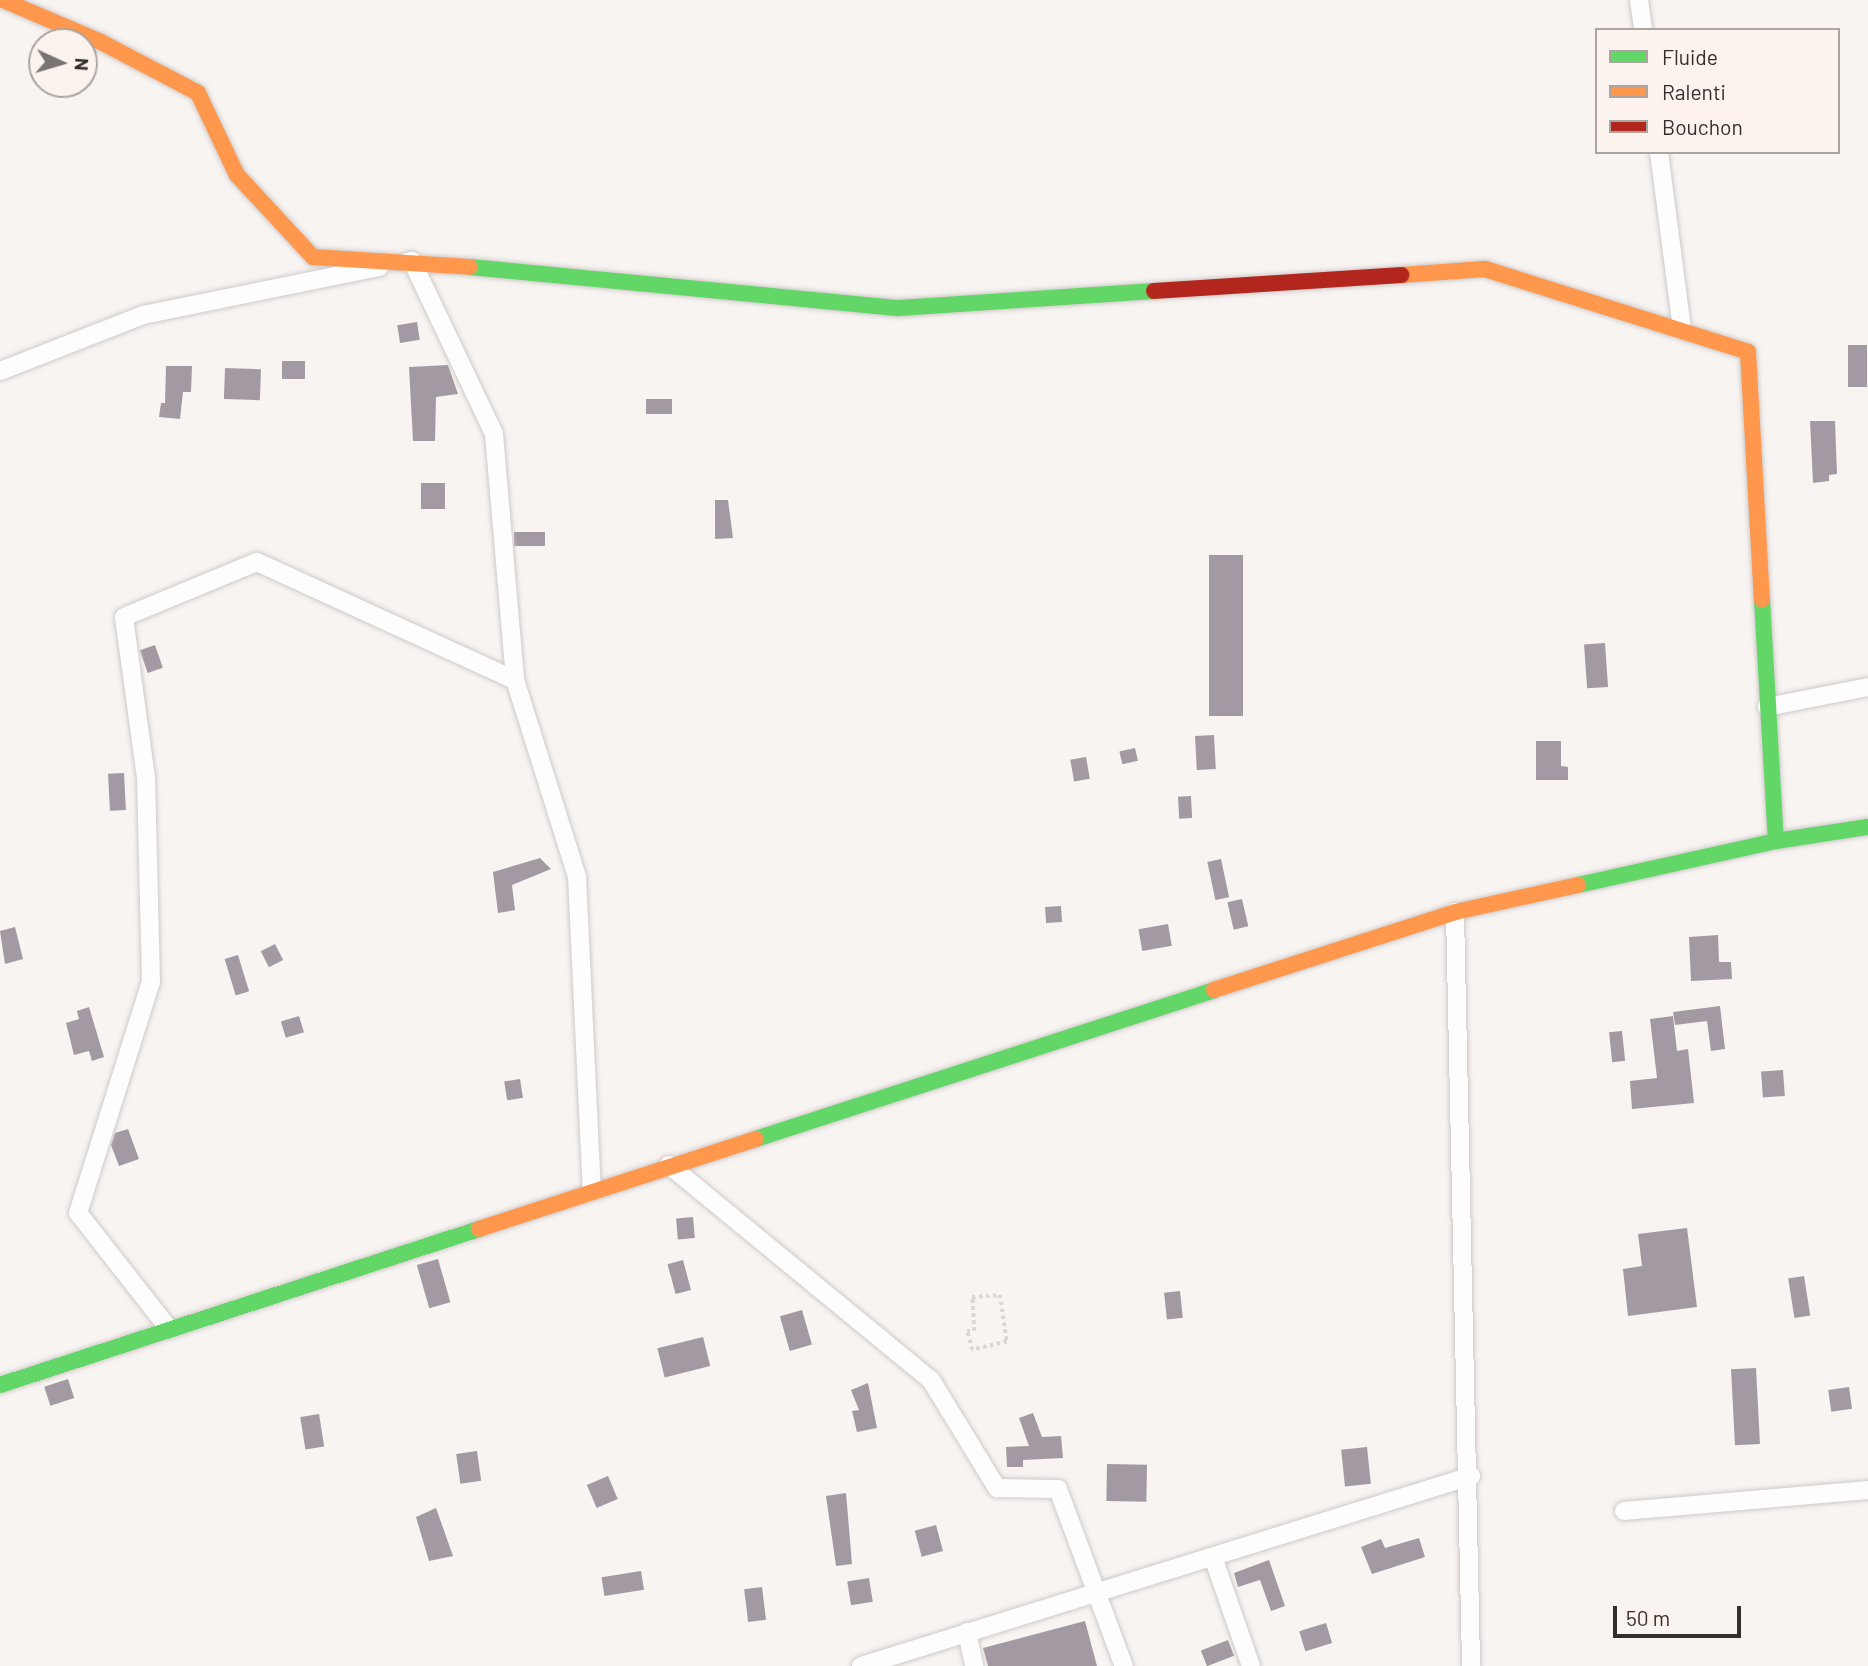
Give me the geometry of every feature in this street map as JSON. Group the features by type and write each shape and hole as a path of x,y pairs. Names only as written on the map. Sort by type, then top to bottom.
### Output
{"street":[{"path":"3,0 101,41 198,93 237,175 313,257 412,261 899,308 1485,270 1748,352 1776,841"},
{"path":"1639,0 1643,28"},
{"path":"1659,154 1682,330"},
{"path":"0,371 143,316 412,261"},
{"path":"412,261 494,434 515,680 577,877 592,1190"},
{"path":"169,1329 78,1213 151,982 146,778 124,617 257,562 515,680"},
{"path":"1767,707 1868,687"},
{"path":"0,1385 592,1190 1455,912 1776,841 1868,827"},
{"path":"1455,912 1471,1476 1471,1666"},
{"path":"669,1165 931,1380 998,1488 1058,1489 1099,1592 1124,1666"},
{"path":"861,1666 1471,1476"},
{"path":"1624,1511 1868,1490"},
{"path":"1213,1557 1251,1666"},
{"path":"967,1632 974,1666"}],"path":[{"path":"1000,1296 1007,1342 972,1350 967,1331 974,1331 972,1297 1000,1296"}],"building":[{"path":"417,322 420,340 400,343 397,325"},
{"path":"1848,345 1867,345 1867,387 1848,387"},
{"path":"282,361 305,361 305,379 282,379"},
{"path":"448,365 458,394 436,397 435,441 413,441 409,367"},
{"path":"166,366 192,366 191,392 183,392 180,419 159,417 161,403 165,403"},
{"path":"225,368 261,369 260,400 224,399"},
{"path":"646,399 672,399 672,414 646,414"},
{"path":"1810,421 1835,421 1837,474 1829,475 1829,481 1813,483"},
{"path":"421,483 445,483 445,509 421,509"},
{"path":"715,500 728,500 733,538 715,539"},
{"path":"514,532 545,532 545,546 514,546"},
{"path":"1209,555 1243,555 1243,716 1209,716"},
{"path":"1605,643 1608,687 1587,688 1584,644"},
{"path":"155,645 163,668 148,673 140,650"},
{"path":"1214,735 1216,769 1197,770 1195,736"},
{"path":"1536,741 1561,741 1561,766 1568,767 1568,780 1536,780"},
{"path":"1135,748 1138,761 1122,764 1119,752"},
{"path":"1086,757 1090,779 1074,781 1070,760"},
{"path":"124,773 126,810 110,811 108,774"},
{"path":"1191,796 1192,818 1179,819 1178,797"},
{"path":"540,858 551,869 512,885 515,910 498,913 493,872"},
{"path":"1221,859 1229,897 1215,900 1207,862"},
{"path":"1242,899 1248,926 1234,930 1227,902"},
{"path":"1061,906 1062,922 1046,923 1045,907"},
{"path":"1168,924 1172,946 1142,951 1138,929"},
{"path":"15,927 23,959 5,964 0,931"},
{"path":"1718,935 1719,962 1731,962 1732,979 1691,981 1689,937"},
{"path":"275,944 283,960 269,967 261,951"},
{"path":"238,955 249,991 236,995 225,959"},
{"path":"1720,1006 1725,1049 1711,1051 1707,1021 1675,1025 1673,1012"},
{"path":"89,1007 104,1057 92,1061 89,1051 74,1055 66,1023 79,1019 77,1011"},
{"path":"299,1016 304,1032 286,1038 281,1022"},
{"path":"1673,1016 1677,1051 1688,1049 1694,1103 1632,1109 1630,1081 1657,1078 1650,1019"},
{"path":"1622,1031 1625,1061 1612,1062 1609,1032"},
{"path":"1783,1070 1785,1096 1763,1097 1761,1072"},
{"path":"520,1079 523,1098 507,1100 504,1082"},
{"path":"128,1129 139,1159 119,1166 111,1145 115,1133"},
{"path":"693,1217 695,1238 678,1239 676,1218"},
{"path":"1687,1228 1697,1307 1628,1316 1623,1269 1642,1266 1638,1234"},
{"path":"438,1259 450,1302 429,1308 417,1265"},
{"path":"683,1260 691,1290 676,1294 668,1264"},
{"path":"1804,1276 1810,1316 1794,1318 1788,1279"},
{"path":"1180,1291 1183,1318 1167,1320 1164,1293"},
{"path":"802,1310 812,1345 790,1351 780,1316"},
{"path":"703,1337 710,1366 665,1377 657,1348"},
{"path":"1756,1368 1760,1444 1735,1445 1731,1369"},
{"path":"68,1379 74,1398 50,1406 44,1387"},
{"path":"868,1383 877,1428 857,1432 852,1411 859,1410 851,1390"},
{"path":"1849,1387 1852,1409 1831,1412 1828,1390"},
{"path":"1033,1413 1042,1437 1061,1436 1063,1458 1023,1460 1023,1467 1007,1467 1006,1447 1029,1446 1019,1418"},
{"path":"319,1414 324,1447 305,1450 300,1417"},
{"path":"1367,1447 1371,1484 1345,1487 1341,1450"},
{"path":"477,1451 481,1481 460,1484 456,1454"},
{"path":"1107,1464 1147,1465 1146,1502 1106,1501"},
{"path":"608,1476 618,1499 597,1508 587,1485"},
{"path":"846,1493 852,1564 836,1566 826,1496"},
{"path":"436,1508 453,1556 429,1561 416,1517"},
{"path":"936,1525 943,1551 922,1557 915,1531"},
{"path":"1419,1538 1425,1557 1372,1574 1361,1547 1381,1539 1385,1548"},
{"path":"1269,1560 1285,1606 1271,1611 1260,1580 1238,1587 1234,1573"},
{"path":"641,1571 644,1590 604,1596 601,1577"},
{"path":"869,1578 873,1602 851,1605 847,1581"},
{"path":"762,1587 766,1620 748,1622 744,1589"},
{"path":"1085,1621 1097,1666 988,1666 983,1648"},
{"path":"1326,1623 1332,1643 1305,1651 1299,1631"},
{"path":"1228,1640 1234,1656 1207,1666 1201,1650"}],"traffic: fast":[{"path":"470,267 899,308 1154,291"},
{"path":"1762,600 1776,841"},
{"path":"1578,885 1776,841 1868,827"},
{"path":"756,1139 1214,990"},
{"path":"0,1385 479,1229"}],"traffic: slow":[{"path":"3,0 101,42 198,93 237,175 313,257 470,267"},
{"path":"1401,275 1485,269 1748,352 1762,600"},
{"path":"1214,990 1455,912 1578,885"},
{"path":"479,1229 756,1139"}],"traffic: jam":[{"path":"1154,291 1401,275"}]}
